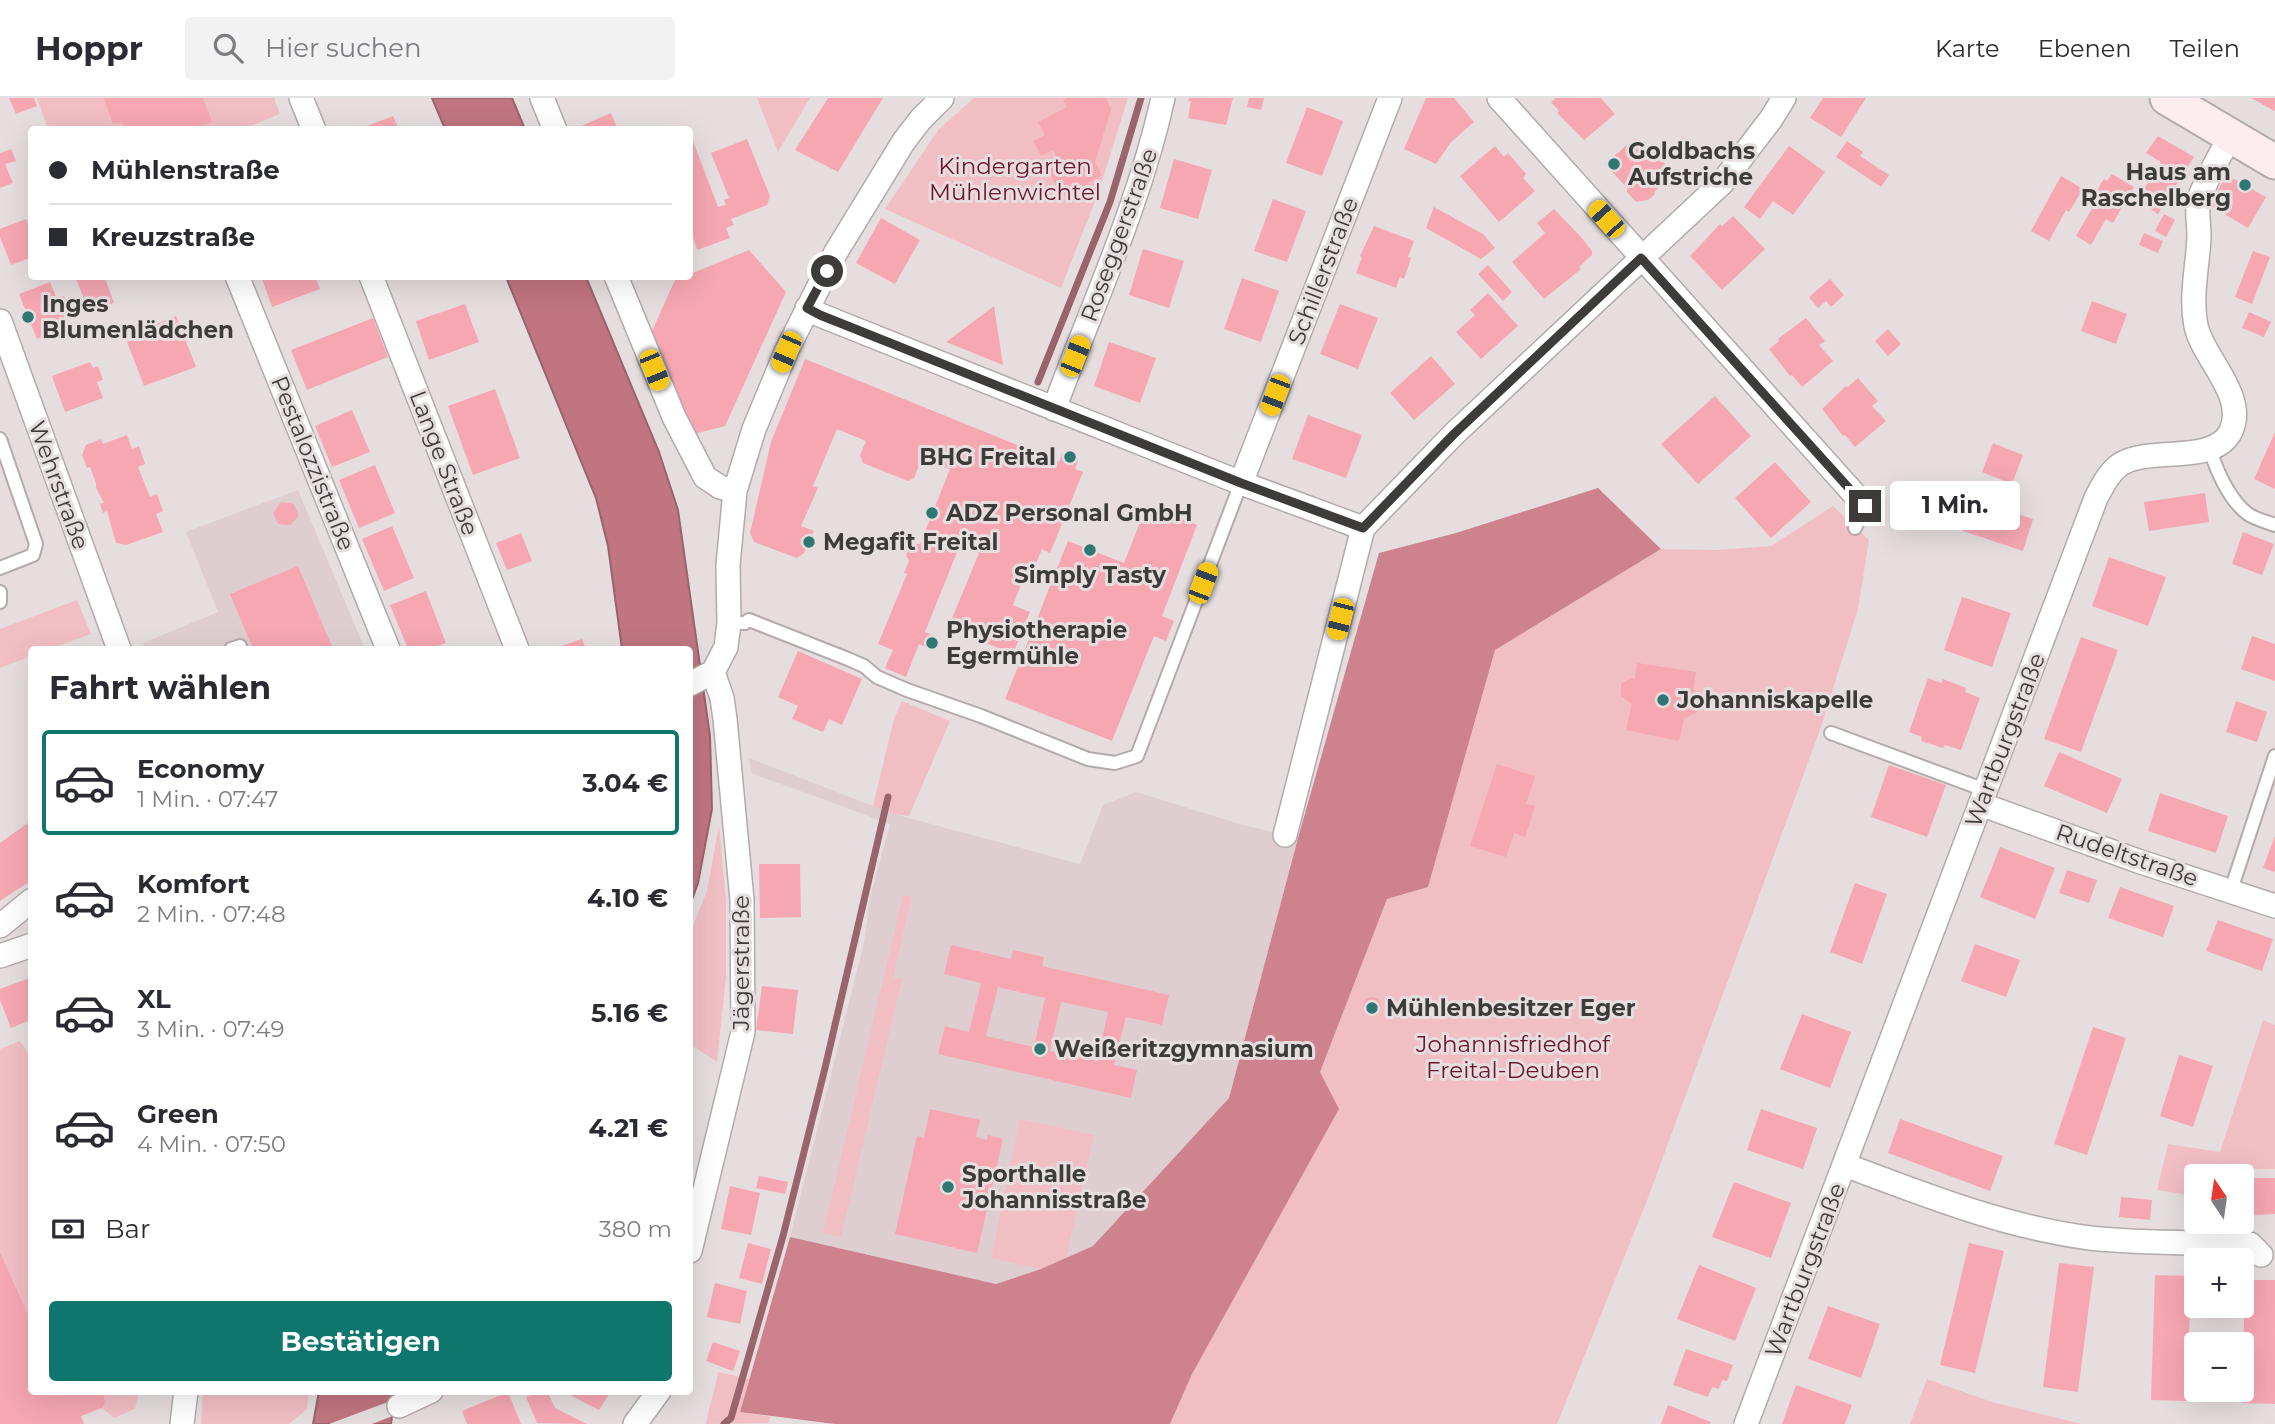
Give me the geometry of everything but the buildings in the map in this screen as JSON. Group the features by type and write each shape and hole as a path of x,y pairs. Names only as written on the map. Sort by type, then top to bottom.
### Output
{"main road":[{"path":"2167,98 2275,162"}],"street":[{"path":"301,98 310,126"},
{"path":"542,98 553,126"},
{"path":"702,678 726,647 729,622 728,565 735,491 754,429 807,308 836,252 904,141 942,98"},
{"name":"Roseggerstraße","path":"1054,409 1139,188 1163,98"},
{"name":"Schillerstraße","path":"1241,483 1390,98"},
{"path":"1499,98 1865,506"},
{"path":"1285,835 1363,528 1454,434 1722,183 1784,98"},
{"path":"2210,450 2221,443 2231,431 2234,401 2227,384 2203,345 2196,325 2193,285 2199,235 2198,202 2230,137"},
{"name":"Pestalozzistraße","path":"239,280 387,646"},
{"name":"Lange Straße","path":"373,280 516,646"},
{"path":"618,280 674,417 705,477 720,487 735,491"},
{"path":"807,308 1241,483 1363,528"},
{"name":"Wehrstraße","path":"0,321 118,646"},
{"name":"Wartburgstraße","path":"1746,1424 2096,498 2106,478 2122,464 2147,456 2210,450"},
{"name":"Jägerstraße","path":"693,1239 743,1032 742,900 725,719 719,686 702,678"},
{"name":"Rudeltstraße","path":"1983,797 2138,860 2275,906"},
{"path":"0,926 28,903"},
{"path":"0,956 28,946"},
{"path":"1844,1165 1957,1207 2056,1232 2147,1242 2250,1244 2261,1255"},
{"path":"182,1424 186,1395"},
{"path":"399,1406 422,1395"},
{"path":"635,1424 656,1395"}],"lane":[{"path":"0,439 36,544 33,555 0,568"},
{"path":"2210,450 2230,494 2248,514 2275,525"},
{"path":"729,622 745,623 749,620 864,666 877,677 907,690 1088,759 1115,763 1137,756 1241,483"},
{"path":"1855,528 1865,506"},
{"path":"0,592 0,602"},
{"path":"1832,733 1983,797"},
{"path":"2231,890 2275,756"}],"shaded area":[{"path":"432,98 512,98 524,126 444,126"},
{"path":"507,280 587,280 659,452 678,510 710,736 712,809 693,897 693,646 622,646 608,546 596,498"},
{"path":"1598,488 1661,549 1495,650 1428,887 1387,899 1320,1072 1339,1109 1192,1374 1170,1424 835,1424 740,1412 790,1237 996,1284 1041,1269 1093,1246 1229,1098 1298,838 1379,553 1456,533"},
{"path":"298,490 364,646 144,646 143,643 218,612 186,532"},
{"name":"Weißeritzgymnasium","path":"749,758 894,814 1080,864 1103,805 1136,792 1243,825 1298,838 1229,1098 1093,1246 1041,1269 996,1284 790,1237 864,943 870,897 890,824 751,773"},
{"path":"318,1395 395,1395 391,1424 313,1424"}],"green space":[{"path":"37,98 274,98 280,114 250,126 47,126"},
{"path":"757,98 810,98 778,152"},
{"name":"Kindergarten Mühlenwichtel","path":"974,98 1128,98 1099,191 1061,288 885,209 939,129"},
{"name":"Johannisfriedhof Freital-Deuben","path":"1833,506 1869,540 1858,609 1820,730 1648,1198 1557,1424 1170,1424 1192,1374 1339,1109 1320,1072 1387,899 1428,887 1495,650 1661,549 1717,550 1771,546"},
{"path":"77,600 91,634 57,646 28,646 28,657 0,668 0,629"},
{"path":"902,701 950,721 909,816 873,806 894,719"},
{"path":"719,825 726,901 726,977 717,1062 693,1046 693,926 707,891"},
{"path":"903,895 912,897 893,977 902,979 841,1237 823,1233"},
{"path":"2263,1020 2275,1025 2275,1169 2254,1169 2254,1164 2184,1164 2184,1194 2157,1190 2168,1144 2220,1152"},
{"path":"20,1041 28,1053 28,1317 0,1252 0,1049"},
{"path":"1020,1119 1094,1135 1066,1258 1041,1269 991,1258"},
{"path":"718,1372 749,1379 740,1412 771,1417 768,1423 706,1424"},
{"path":"1927,1379 1992,1402 2082,1424 1910,1424"},
{"path":"104,1395 138,1395 135,1409 114,1418 102,1408 105,1403"},
{"path":"203,1395 309,1395 307,1409 289,1424 201,1424"}],"pier":[{"path":"396,1399 395,1415 372,1424 329,1424"}],"waterway":[{"path":"1038,382 1110,202 1141,98"},
{"path":"724,1424 731,1418 783,1236 888,797"}],"place":[{"name":"Goldbachs Aufstriche","path":"1614,164"},
{"name":"Haus am Raschelberg","path":"2245,185"},
{"name":"Inges Blumenlädchen","path":"28,317"},
{"name":"BHG Freital","path":"1070,457"},
{"name":"ADZ Personal GmbH","path":"932,513"},
{"name":"Megafit Freital","path":"809,542"},
{"name":"Simply Tasty","path":"1090,550"},
{"name":"Physiotherapie Egermühle","path":"932,643"},
{"name":"Johanniskapelle","path":"1663,700"},
{"name":"Mühlenbesitzer Eger","path":"1372,1008"},
{"name":"Weißeritzgymnasium","path":"1040,1049"},
{"name":"Sporthalle Johannisstraße","path":"948,1187"}],"route":[{"path":"827,271 807,308 820,315 1241,483 1363,528 1454,434 1641,258 1865,506"}]}
